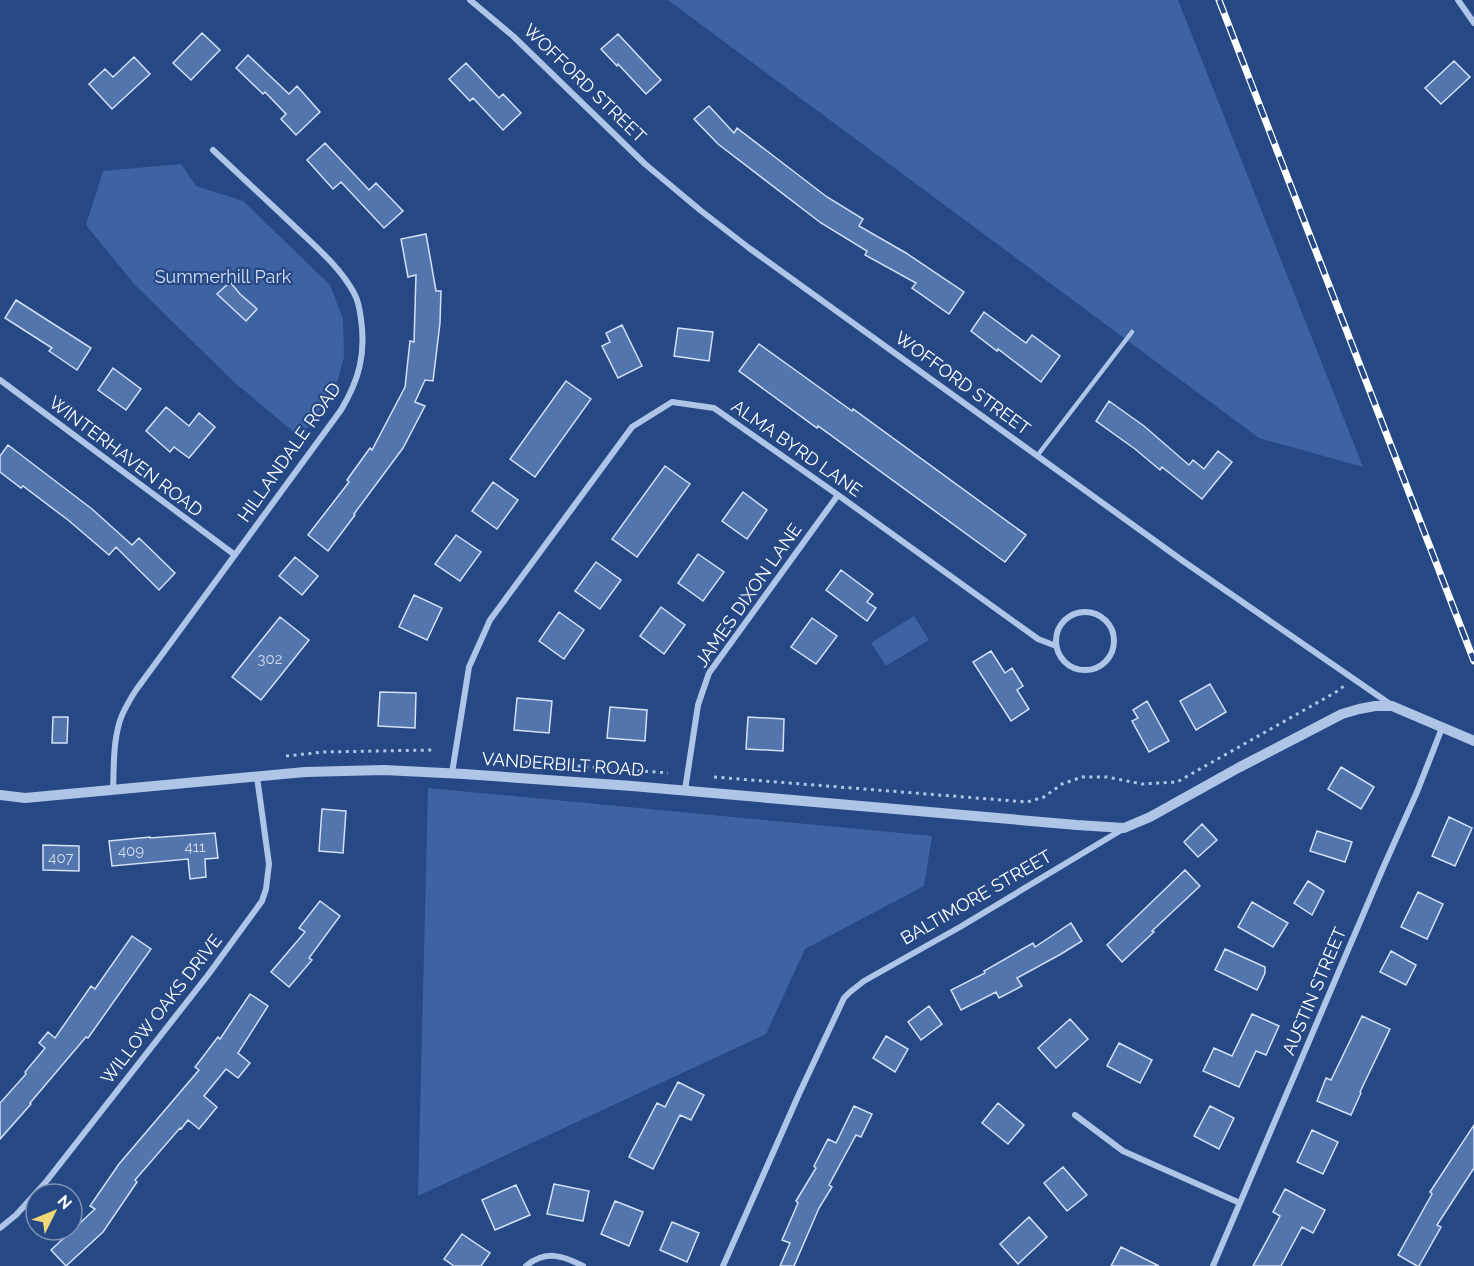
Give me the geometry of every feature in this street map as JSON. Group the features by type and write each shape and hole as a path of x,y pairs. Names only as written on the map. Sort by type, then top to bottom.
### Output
{"street":[{"name":"WOFFORD STREET","path":"470,0 513,36 645,164 700,210 829,307 1192,567 1392,706 1471,740"},
{"path":"1458,0 1474,23"},
{"name":"HILLANDALE ROAD","path":"113,790 115,741 126,706 341,410 359,374 363,353 361,313 355,293 330,260 213,150"},
{"name":"WINTERHAVEN ROAD","path":"0,380 235,555"},
{"name":"ALMA BYRD LANE","path":"452,773 469,667 490,620 632,427 672,402 714,408 1038,639 1056,646 1067,665 1078,670 1089,671 1100,667 1108,659 1113,648 1114,637 1110,626 1102,618 1092,613 1080,612 1070,616 1061,624 1056,634 1056,646"},
{"name":"JAMES DIXON LANE","path":"685,790 698,705 709,674 838,495"},
{"name":"BALTIMORE STREET","path":"723,1266 799,1094 844,998 850,992 864,981 960,927 1124,828 1150,817 1342,714 1359,708 1392,706"},
{"name":"AUSTIN STREET","path":"1213,1266 1417,792 1442,728"},
{"name":"VANDERBILT ROAD","path":"0,795 25,798 305,772 384,770 685,790 1124,828"},
{"name":"WILLOW OAKS DRIVE","path":"0,1228 16,1215 45,1183 208,975 262,901 269,877 269,864 257,777"},
{"path":"1075,1115 1123,1151 1240,1203"},
{"path":"526,1266 535,1258 546,1255 565,1257 583,1266"}],"lane":[{"path":"1037,456 1132,332"}],"path":[{"path":"714,777 1027,802 1044,797 1062,784 1082,777 1107,777 1142,784 1177,782 1344,686"},
{"path":"286,756 324,752 432,750"},
{"path":"488,759 668,773"}],"green space":[{"path":"668,0 1178,0 1363,467 1259,438"},
{"name":"Summerhill Park","path":"181,164 196,186 243,201 330,285 343,319 344,357 335,390 300,437 234,382 135,285 86,225 103,171"},
{"path":"914,616 929,640 886,666 871,643"},
{"path":"428,788 932,836 924,886 805,949 766,1034 418,1196"}],"building":[{"path":"202,33 220,50 191,80 173,63"},
{"path":"618,34 661,80 646,94 601,49"},
{"path":"248,55 289,94 297,86 320,112 296,135 281,119 286,114 265,92 263,94 236,68"},
{"path":"134,57 150,74 112,109 89,84 105,69 113,77"},
{"path":"1454,61 1470,77 1441,104 1425,88"},
{"path":"466,63 499,98 503,94 521,113 503,130 473,98 470,101 449,79"},
{"path":"709,106 734,133 737,128 827,197 863,219 859,226 906,253 964,292 949,314 912,288 916,283 865,255 867,251 821,223 718,144 694,119"},
{"path":"325,143 369,190 376,183 403,211 384,228 341,182 333,189 307,160"},
{"path":"426,234 436,291 441,291 440,323 433,381 425,380 415,402 425,406 403,448 328,551 308,535 349,482 347,480 370,448 372,450 405,387 410,341 414,342 416,275 408,277 401,239"},
{"path":"230,282 257,309 246,321 217,294"},
{"path":"16,300 91,348 77,370 49,351 52,348 5,318"},
{"path":"984,312 1026,343 1032,335 1060,356 1041,382 971,331"},
{"path":"622,325 642,366 618,378 602,346 610,342 606,333"},
{"path":"678,328 713,332 709,361 674,356"},
{"path":"759,344 852,411 853,409 1026,535 1005,562 739,371"},
{"path":"113,368 141,389 126,410 98,390"},
{"path":"566,381 591,399 535,477 510,459"},
{"path":"1109,401 1144,426 1189,465 1193,460 1204,469 1218,451 1232,462 1202,499 1162,467 1160,470 1096,421"},
{"path":"166,407 189,426 199,413 215,427 189,458 174,447 170,452 146,431"},
{"path":"8,445 92,509 132,545 139,538 175,573 159,590 116,547 109,555 68,520 23,486 21,488 0,472 0,456"},
{"path":"665,466 690,484 637,557 612,539"},
{"path":"493,482 518,500 497,529 472,511"},
{"path":"743,492 767,510 747,539 722,521"},
{"path":"456,535 481,552 460,581 435,564"},
{"path":"698,554 724,572 703,601 678,583"},
{"path":"295,557 318,576 302,595 279,576"},
{"path":"596,562 621,580 600,609 575,591"},
{"path":"841,570 873,594 867,602 876,608 867,621 826,590"},
{"path":"414,595 442,608 427,640 399,627"},
{"path":"661,607 685,625 664,654 640,636"},
{"path":"559,612 584,630 564,659 539,641"},
{"path":"280,617 309,640 261,700 232,677"},
{"path":"812,618 837,636 816,664 791,647"},
{"path":"991,651 1005,673 1012,668 1023,686 1017,690 1029,709 1011,721 973,662"},
{"path":"1210,684 1226,712 1196,730 1180,701"},
{"path":"380,692 416,693 415,728 378,726"},
{"path":"517,698 552,701 549,733 514,730"},
{"path":"1147,701 1169,741 1149,752 1132,721 1138,718 1133,710"},
{"path":"610,707 647,710 645,741 607,738"},
{"path":"53,717 68,717 67,743 52,743"},
{"path":"748,717 784,719 783,751 746,749"},
{"path":"1341,767 1374,787 1361,809 1328,789"},
{"path":"322,809 346,811 343,853 319,851"},
{"path":"1449,817 1472,828 1455,866 1432,856"},
{"path":"1202,824 1217,840 1198,857 1184,842"},
{"path":"1317,831 1352,842 1345,862 1310,851"},
{"path":"215,833 218,858 205,859 206,877 190,879 188,859 112,866 109,841"},
{"path":"43,845 79,846 79,871 43,870"},
{"path":"1185,870 1200,886 1122,962 1107,945"},
{"path":"1308,881 1324,891 1312,915 1294,903"},
{"path":"1418,892 1443,904 1427,939 1401,927"},
{"path":"320,901 340,916 309,958 312,960 289,987 271,972 305,932 299,928"},
{"path":"1252,902 1288,923 1273,947 1238,927"},
{"path":"1071,923 1082,941 1017,978 1022,986 999,998 996,992 961,1010 951,990 985,973 984,971 1033,943 1035,947"},
{"path":"132,936 151,949 88,1038 86,1037 0,1139 0,1103 45,1048 39,1043 48,1032 55,1038 91,986 95,989"},
{"path":"1225,949 1265,967 1265,973 1257,990 1215,970"},
{"path":"1391,951 1416,965 1406,985 1380,972"},
{"path":"250,994 268,1006 238,1053 250,1063 238,1078 226,1069 204,1096 217,1107 199,1129 188,1120 180,1128 135,1180 137,1182 103,1232 66,1266 51,1250 60,1242 84,1242 84,1219 95,1209 90,1206 119,1164 199,1070 195,1067 218,1037 220,1039"},
{"path":"929,1006 942,1024 921,1040 908,1022"},
{"path":"1252,1014 1279,1026 1266,1055 1256,1051 1239,1087 1203,1071 1214,1048 1232,1056"},
{"path":"1362,1016 1390,1029 1351,1115 1317,1101 1326,1078 1331,1080"},
{"path":"1070,1019 1088,1039 1056,1068 1038,1048"},
{"path":"886,1036 908,1049 895,1072 873,1058"},
{"path":"1119,1043 1152,1060 1140,1083 1107,1066"},
{"path":"678,1082 704,1095 691,1120 680,1115 653,1169 629,1157 657,1103 665,1107"},
{"path":"998,1103 1024,1125 1008,1144 982,1123"},
{"path":"854,1106 872,1114 861,1137 856,1135 829,1185 832,1187 819,1208 794,1266 780,1266 790,1243 782,1240 798,1203 796,1201 816,1168 814,1166 828,1139 836,1143"},
{"path":"1210,1106 1234,1118 1219,1149 1194,1136"},
{"path":"1474,1125 1474,1168 1437,1225 1441,1227 1417,1266 1398,1255 1432,1194 1430,1192"},
{"path":"1312,1130 1338,1142 1323,1174 1297,1162"},
{"path":"1063,1167 1087,1195 1067,1211 1044,1183"},
{"path":"554,1184 589,1191 583,1221 547,1214"},
{"path":"516,1185 530,1215 495,1230 482,1200"},
{"path":"1285,1189 1325,1210 1313,1233 1302,1227 1281,1266 1253,1266 1280,1216 1273,1212"},
{"path":"615,1201 643,1212 629,1246 601,1234"},
{"path":"1029,1217 1047,1237 1018,1264 1000,1244"},
{"path":"672,1222 699,1233 687,1262 660,1250"},
{"path":"462,1234 490,1253 481,1266 454,1266 444,1259"},
{"path":"1121,1247 1159,1266 1111,1266"}],"railway":[{"path":"1219,0 1474,661"}]}
